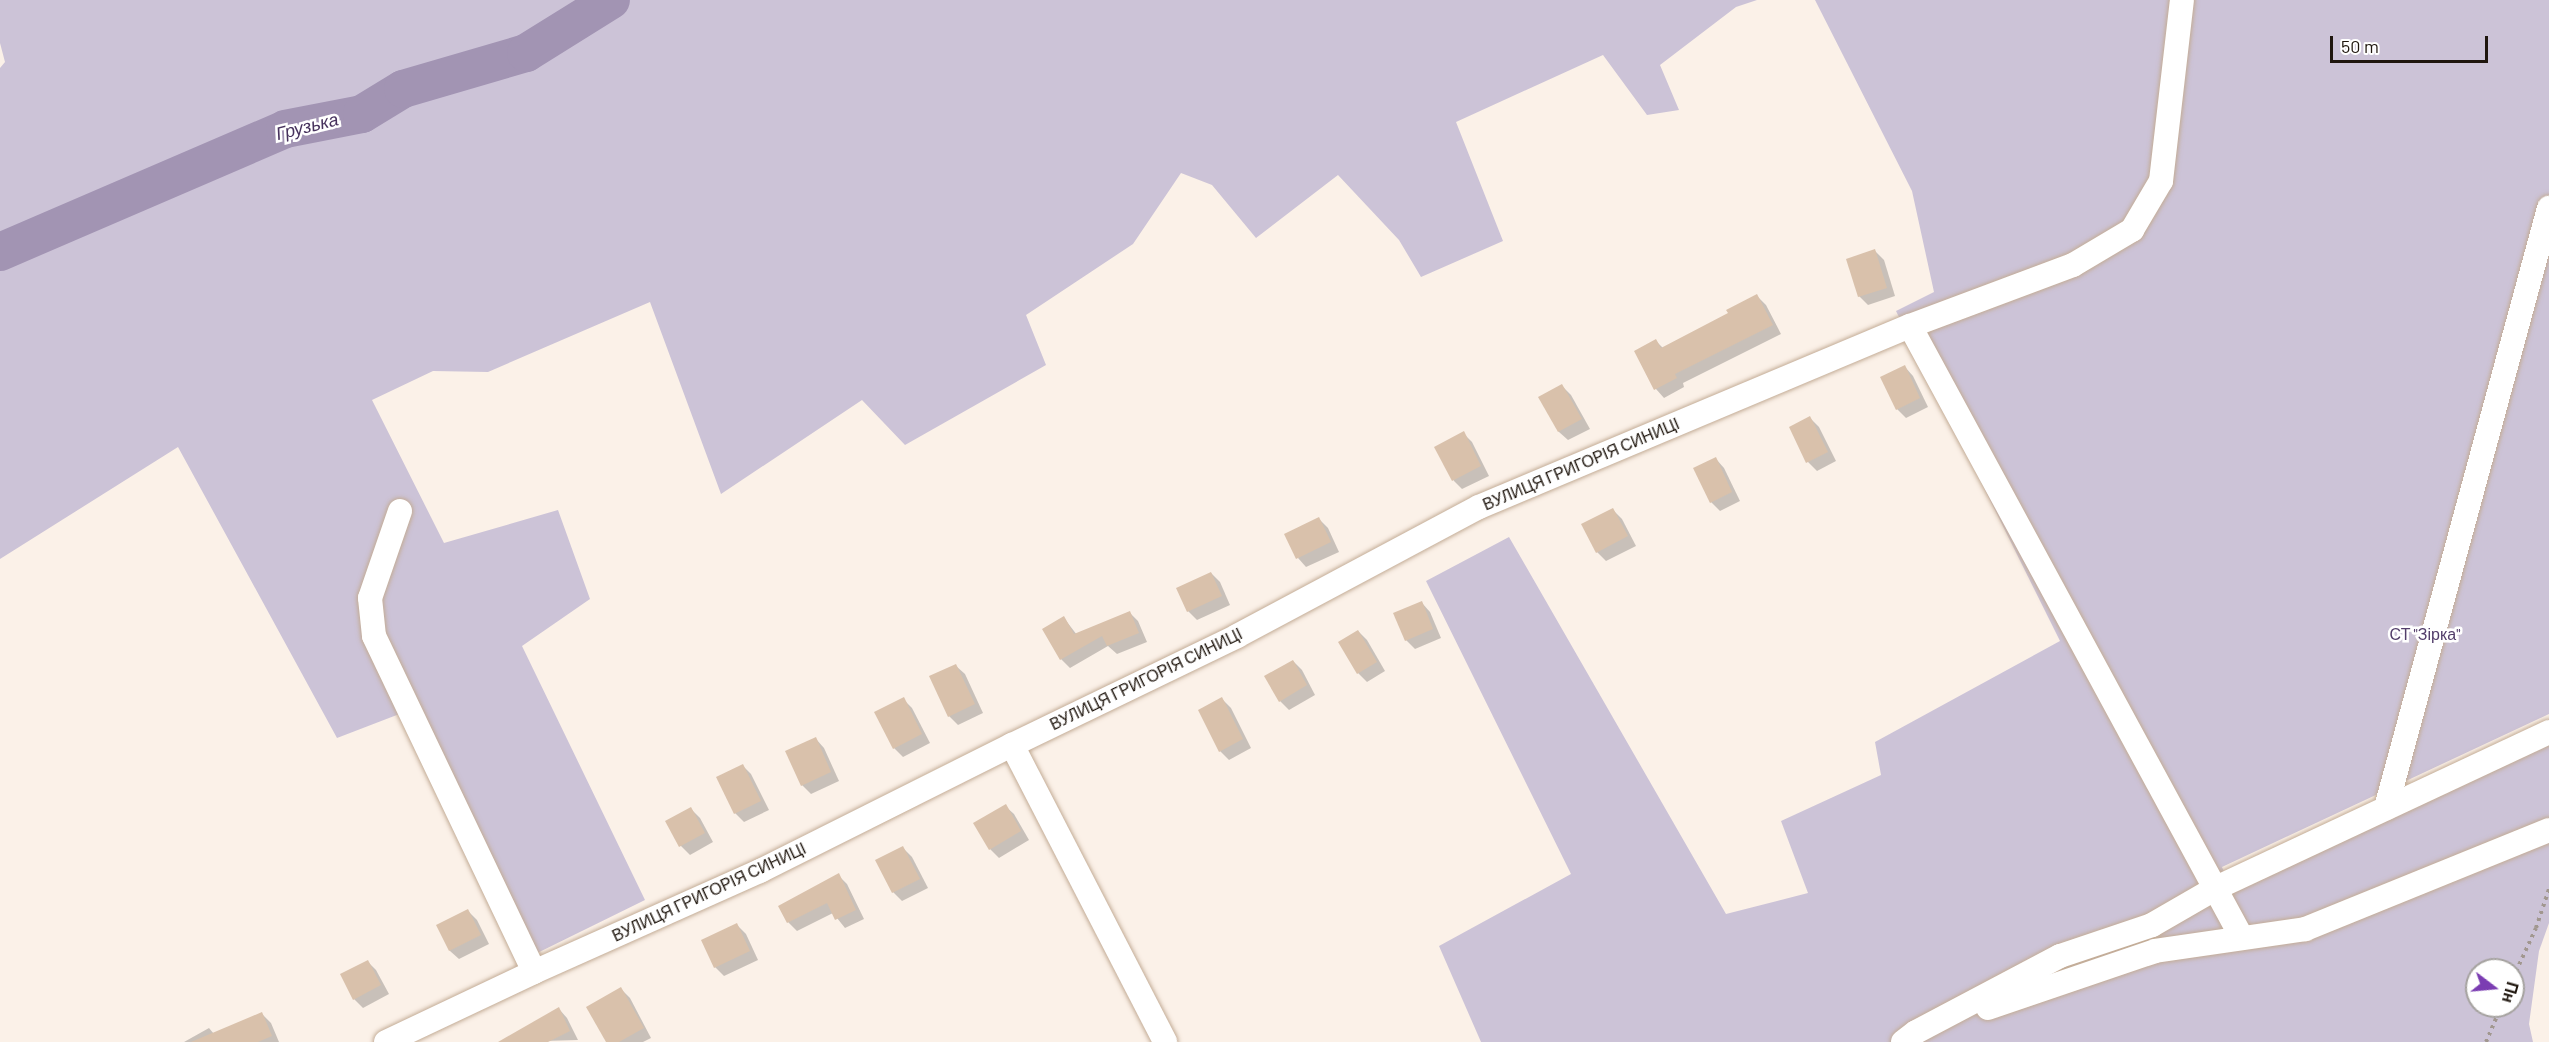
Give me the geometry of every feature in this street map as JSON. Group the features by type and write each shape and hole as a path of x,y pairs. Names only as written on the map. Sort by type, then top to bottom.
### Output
{"street":[{"name":"ВУЛИЦЯ ГРИГОРІЯ СИНИЦІ","path":"386,1042 534,972 760,871 1012,744 1237,636 1479,507 1910,326 2073,265 2132,230 2161,181 2182,0"},
{"path":"2386,808 2549,208"},
{"path":"1910,326 2242,938"},
{"path":"400,511 370,598 374,636 534,972"},
{"path":"1910,1037 2060,956 2152,925 2216,888 2549,732"},
{"path":"1012,744 1166,1042"},
{"path":"1910,1037 2155,951 2305,929 2549,830"}],"path":[{"path":"2522,958 2536,928 2549,889"},
{"path":"2486,1042 2496,1018"}],"green space":[{"path":"0,0 1757,0 1736,7 1660,65 1679,110 1647,115 1603,55 1456,122 1503,241 1421,277 1399,240 1338,175 1256,238 1212,185 1181,173 1133,244 1026,315 1046,365 905,445 862,400 721,494 650,302 488,372 433,371 372,400 444,543 558,510 590,599 522,646 645,900 521,961 402,713 337,738 178,447 0,559 0,68 5,62 0,43"},
{"name":"СТ \"Зірка\"","path":"1815,0 2549,0 2549,714 2222,867 2232,891 2549,741 2549,923 2539,951 2529,1024 2533,1042 1481,1042 1439,946 1571,874 1426,581 1509,537 1726,914 1808,893 1781,821 1881,775 1875,742 2060,641 1896,311 1934,292 1912,191"}],"building":[{"path":"1875,249 1887,288 1858,297 1846,259"},
{"path":"1757,294 1773,325 1675,374 1677,378 1654,390 1634,351 1656,339 1661,348 1728,313 1726,310"},
{"path":"1905,365 1920,398 1896,410 1880,377"},
{"path":"1562,384 1582,419 1558,432 1538,397"},
{"path":"1810,416 1828,452 1806,463 1789,427"},
{"path":"1464,431 1481,466 1452,481 1434,447"},
{"path":"1716,457 1732,492 1710,503 1693,468"},
{"path":"1613,508 1628,536 1596,553 1581,524"},
{"path":"1319,517 1331,542 1296,559 1284,534"},
{"path":"1211,572 1222,596 1187,612 1176,588"},
{"path":"1422,601 1433,629 1405,641 1393,613"},
{"path":"1130,611 1139,633 1107,646 1102,636 1060,660 1042,629 1064,616 1074,634"},
{"path":"1358,630 1377,662 1357,674 1338,642"},
{"path":"1293,660 1307,685 1279,702 1264,676"},
{"path":"956,664 975,704 948,717 929,676"},
{"path":"904,697 922,734 893,749 874,712"},
{"path":"1222,697 1243,739 1219,752 1198,710"},
{"path":"816,737 831,772 801,786 785,751"},
{"path":"743,764 761,801 734,814 716,777"},
{"path":"1006,804 1021,831 989,850 973,823"},
{"path":"691,807 705,833 679,847 665,821"},
{"path":"903,846 920,879 892,893 875,860"},
{"path":"839,873 856,910 835,920 827,903 787,923 778,906"},
{"path":"468,909 481,935 449,951 436,925"},
{"path":"737,923 750,951 714,968 701,940"},
{"path":"368,960 381,985 353,1000 340,974"},
{"path":"621,987 644,1028 619,1042 606,1042 586,1007"},
{"path":"559,1007 570,1031 548,1042 498,1042"},
{"path":"262,1012 272,1036 258,1042 191,1042"}],"waterway":[{"name":"Грузька","path":"0,252 285,129 362,114 403,89 526,53 611,0"}]}
